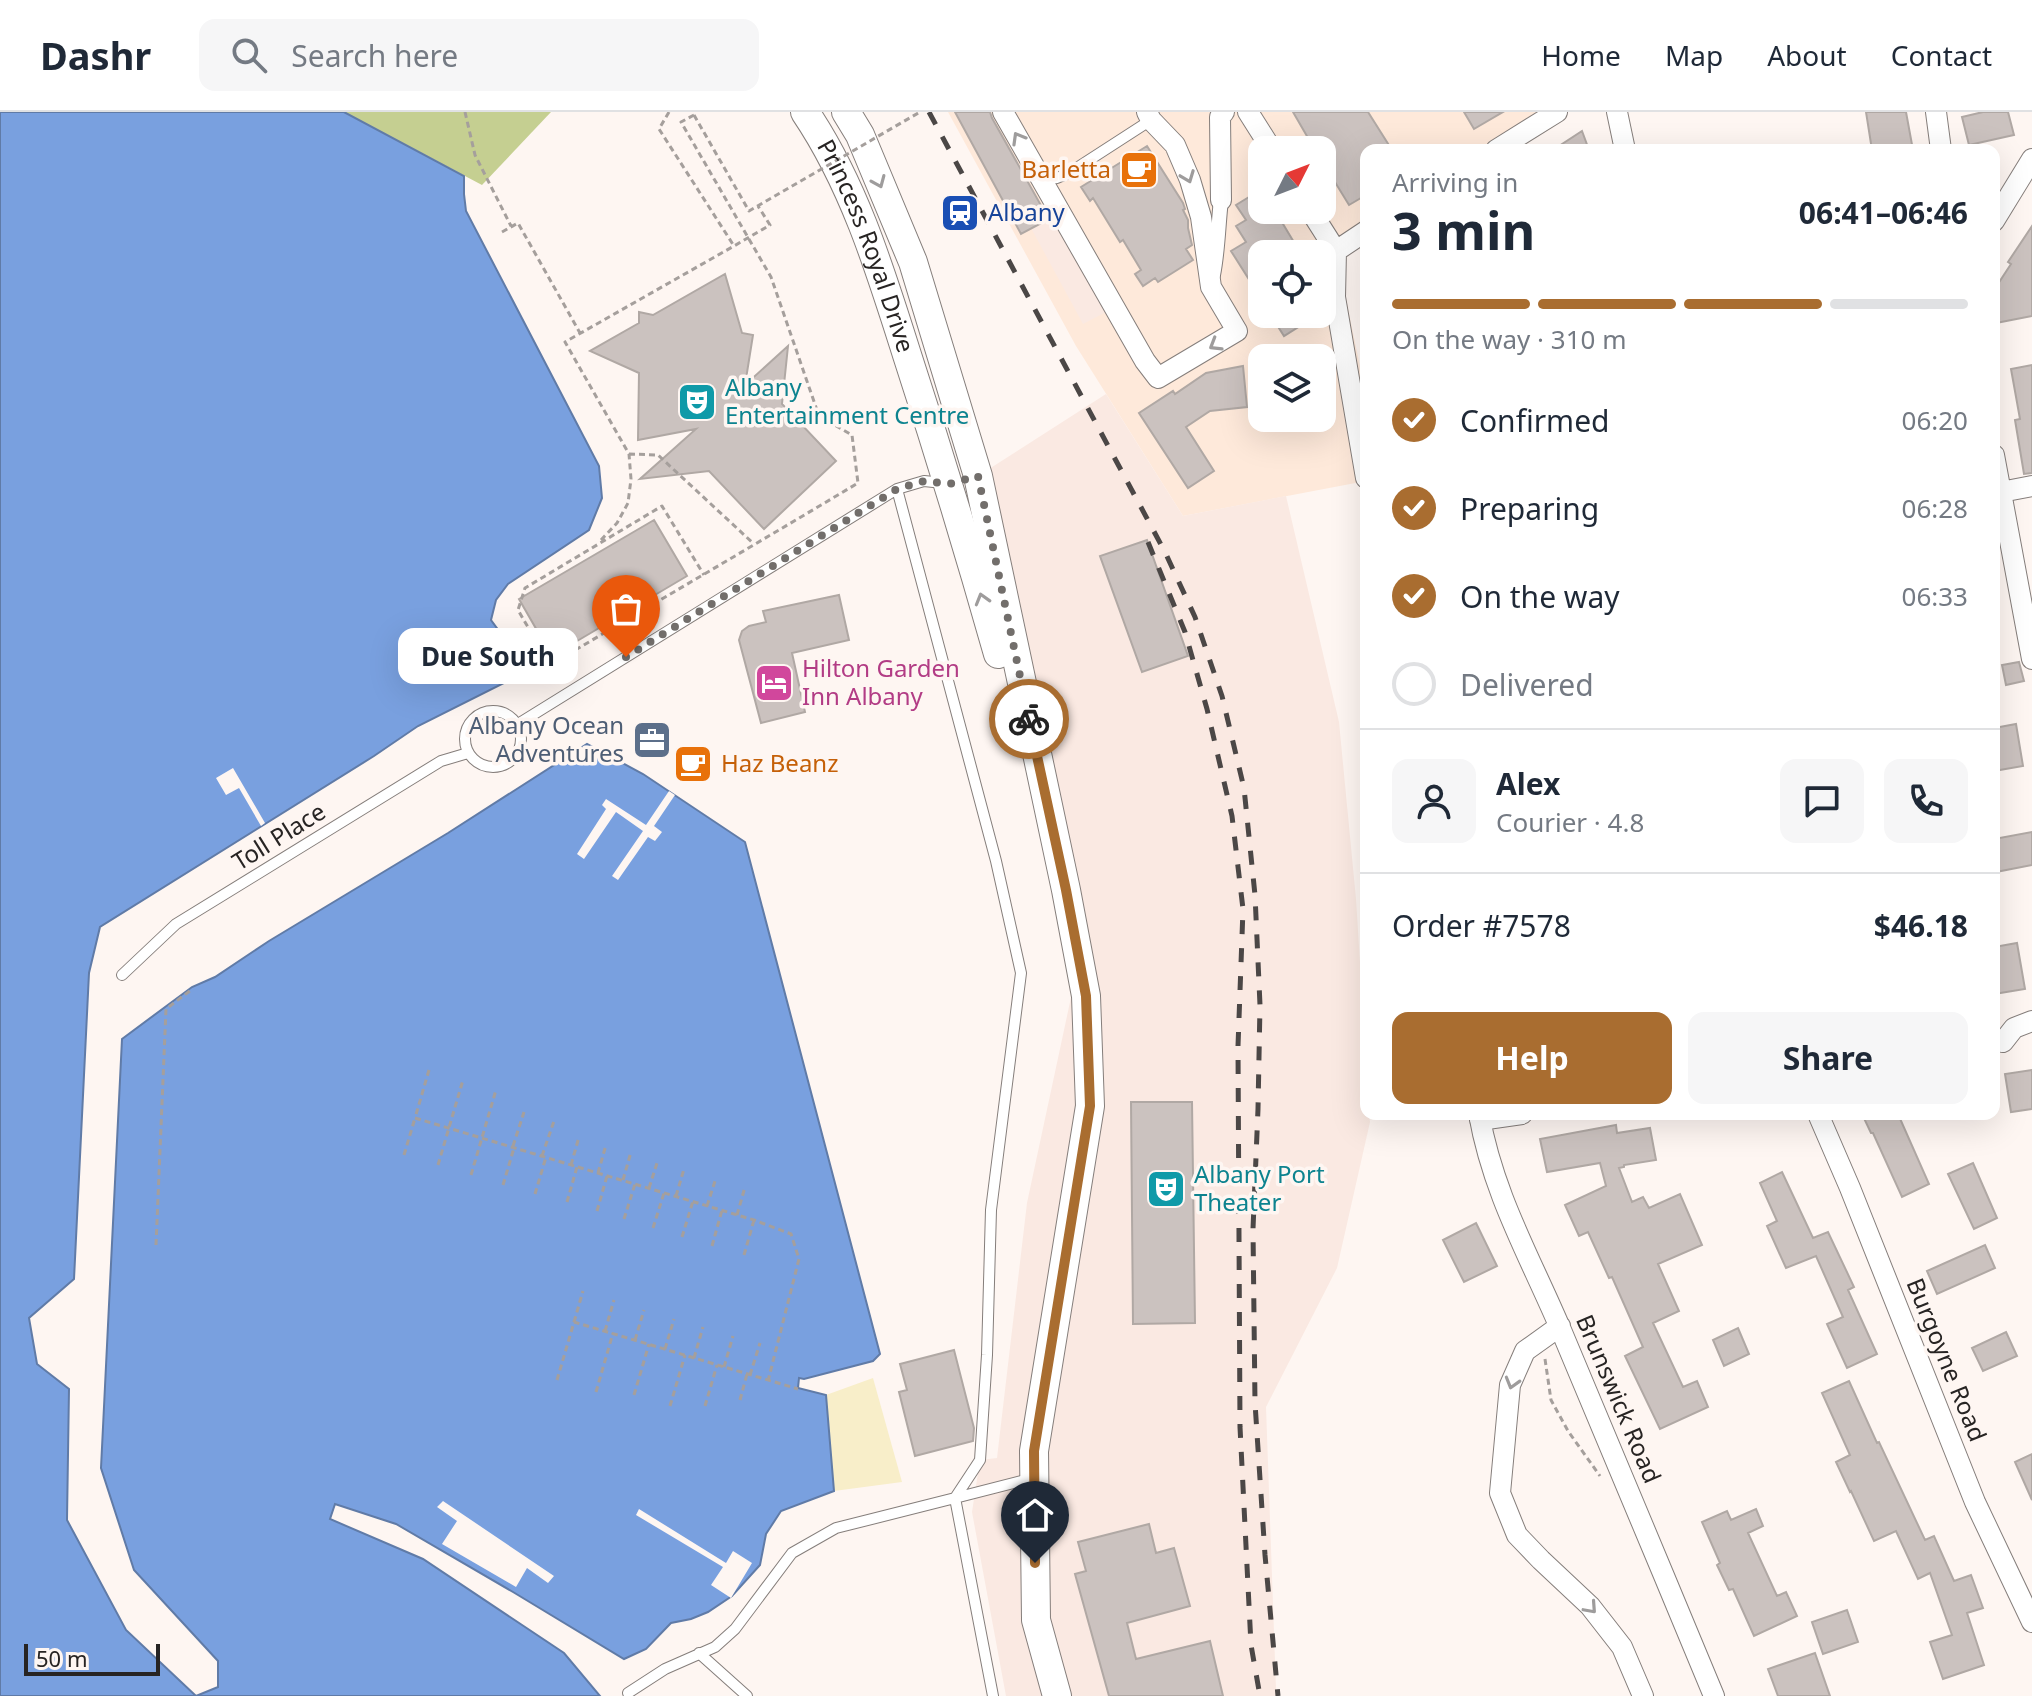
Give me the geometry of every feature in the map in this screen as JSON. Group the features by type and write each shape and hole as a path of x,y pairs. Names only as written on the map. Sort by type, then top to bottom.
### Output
{"main road":[{"name":"Princess Royal Drive","path":"805,112 830,156 873,250 949,484 1066,890"},
{"name":"Princess Royal Drive","path":"846,112 860,135 913,262 978,476 1086,996 1090,1106 1034,1451 1036,1620 1057,1696"},
{"path":"949,484 978,476"}],"street":[{"path":"1003,112 1145,361 1158,378 1237,331 1211,287 1201,217 1190,180 1175,145 1149,116"},
{"path":"1211,287 1217,257 1221,200 1220,117 1224,112"},
{"path":"1248,112 1263,136"},
{"path":"1506,144 1557,112"},
{"path":"1617,112 1624,144"},
{"path":"1936,112 1940,144"},
{"path":"2000,211 2032,159"},
{"path":"1336,251 1360,235"},
{"path":"1336,303 1360,443"},
{"path":"2001,492 2032,486"},
{"path":"2000,487 2032,659"},
{"path":"2000,1041 2003,1042 2014,1028 2032,1021"},
{"name":"Brunswick Road","path":"1481,1120 1491,1167 1513,1227 1560,1326 1714,1696"},
{"name":"Burgoyne Road","path":"1821,1120 1975,1502 2032,1622"},
{"path":"1560,1326 1525,1351 1510,1385 1500,1493 1517,1535 1590,1606 1622,1647 1643,1696"}],"lane":[{"path":"1042,180 1069,173 1149,116"},
{"path":"518,724 897,489 924,481 949,484"},
{"path":"897,489 996,861 1021,973 991,1210 980,1460 955,1498 993,1696"},
{"path":"487,711 504,713 518,724 522,743 512,761 494,768 475,761 468,753 465,745 467,728 479,714 487,711"},
{"name":"Toll Place","path":"122,975 176,924 441,761 468,753"},
{"path":"628,1693 665,1669 715,1647 735,1629 792,1553 836,1528 1035,1478"},
{"path":"699,1653 747,1696"}],"path":[{"path":"465,112 475,155 511,227"},
{"path":"669,112 659,129 734,246"},
{"path":"704,575 662,506 525,588 518,610 550,665 704,575 755,545 858,483 852,435 819,416 771,277 681,122 694,115 749,211 920,112"},
{"path":"596,546 617,523 628,503 631,479 629,454 565,342 770,225 758,206"},
{"path":"502,232 518,223 580,333"},
{"path":"629,454 658,455 755,545"},
{"path":"156,1245 166,1009 191,990"},
{"path":"404,1155 429,1070"},
{"path":"438,1165 463,1080"},
{"path":"471,1175 496,1090"},
{"path":"503,1185 524,1112"},
{"path":"415,1118 693,1201 791,1234 799,1259 768,1381"},
{"path":"535,1194 554,1121"},
{"path":"571,1165 579,1137"},
{"path":"598,1173 606,1145"},
{"path":"623,1180 631,1152"},
{"path":"649,1188 658,1160"},
{"path":"567,1202 577,1167"},
{"path":"676,1196 684,1169"},
{"path":"597,1211 607,1176"},
{"path":"707,1206 716,1178"},
{"path":"624,1219 635,1184"},
{"path":"737,1215 745,1187"},
{"path":"653,1228 664,1193"},
{"path":"682,1237 693,1201"},
{"path":"712,1246 722,1210"},
{"path":"744,1255 754,1220"},
{"path":"557,1380 583,1291"},
{"path":"605,1331 614,1300"},
{"path":"635,1340 644,1310"},
{"path":"665,1349 674,1319"},
{"path":"574,1322 798,1389"},
{"path":"694,1358 703,1327"},
{"path":"596,1392 613,1333"},
{"path":"724,1367 733,1336"},
{"path":"740,1400 760,1343"},
{"path":"634,1395 649,1344"},
{"path":"670,1406 685,1355"},
{"path":"705,1406 717,1365"}],"shaded area":[{"path":"948,112 1557,112 1506,144 1360,144 1360,235 1336,251 1360,366 1360,482 1183,516 1076,346"},
{"path":"1056,215 1108,311 1083,324 1031,228"},
{"path":"1106,394 1183,516 1286,496 1339,722 1360,962 1360,1120 1370,1122 1337,1268 1266,1407 1278,1696 1006,1696 972,1512 980,1460 997,1458 1027,1203 1073,988 978,476"}],"green space":[{"path":"344,112 551,112 482,185"}],"sand":[{"path":"873,1378 902,1482 834,1491 826,1395"}],"water":[{"path":"0,112 344,112 464,176 466,211 599,466 602,498 589,530 508,584 496,600 491,620 521,661 504,683 418,726 100,927 89,973 74,1279 29,1318 37,1364 69,1389 67,1520 126,1630 196,1696 0,1696"},
{"path":"587,744 643,774 745,842 880,1354 873,1361 799,1378 798,1388 826,1395 834,1491 781,1511 766,1534 760,1565 732,1596 708,1612 671,1623 646,1649 624,1659 396,1524 335,1504 330,1519 423,1559 564,1653 600,1696 196,1696 218,1687 218,1661 134,1570 101,1468 122,1039 192,987 215,977"}],"pier":[{"path":"233,768 265,823 261,826 239,788 226,795 216,778"},
{"path":"669,791 675,795 654,826 662,832 655,841 648,837 618,880 612,876 643,831 616,812 584,859 577,854 606,809 602,805 606,799 646,825"},
{"path":"443,1501 554,1576 548,1583 527,1568 516,1587 442,1544 457,1521 437,1507"},
{"path":"639,1509 726,1563 733,1551 752,1563 731,1598 711,1585 723,1567 636,1515"}],"building":[{"name":"Albany","path":"955,112 990,112 1047,220 1021,234"},
{"path":"1293,112 1368,112 1388,144 1360,144 1360,199 1349,205 1336,184 1336,136 1307,136"},
{"path":"1464,112 1503,112 1474,129"},
{"path":"1866,112 1906,112 1912,144 1871,144"},
{"path":"1983,112 2008,112 2014,135 1969,144 1962,117"},
{"path":"1582,131 1587,144 1562,144"},
{"path":"1147,146 1183,203 1192,245 1186,249 1193,260 1158,282 1155,278 1143,286 1135,274 1141,270 1123,240 1120,242 1093,198 1090,201 1081,187"},
{"path":"1248,198 1248,224 1283,224 1293,240 1248,240 1248,278 1231,251 1246,242 1236,226 1246,220 1236,205"},
{"path":"2032,226 2032,316 2000,322 2000,281 2011,264 2008,262"},
{"name":"Albany Entertainment Centre","path":"725,274 742,333 753,335 745,385 788,346 782,404 836,461 764,529 709,471 640,479 696,429 638,440 639,373 590,351 639,323 639,312 653,315"},
{"path":"1279,328 1297,328 1284,336"},
{"path":"2032,365 2032,473 2024,474 2015,420 2020,419 2011,369"},
{"path":"1243,366 1247,407 1210,411 1186,427 1214,471 1188,488 1139,413 1206,373"},
{"path":"654,520 687,576 567,647 557,630 542,639 519,599"},
{"path":"1147,540 1188,656 1142,672 1100,556"},
{"name":"Hilton Garden Inn Albany","path":"839,595 849,640 792,653 805,712 761,723 739,640 742,631 766,622 763,611"},
{"path":"2019,662 2024,681 2006,685 2002,665"},
{"path":"2016,724 2023,766 2000,770 2000,727"},
{"path":"2032,832 2032,865 2000,871 2000,838"},
{"path":"2017,943 2025,989 2000,993 2000,946"},
{"path":"2032,1070 2032,1109 2011,1112 2005,1074"},
{"path":"1131,1102 1192,1102 1195,1323 1133,1324"},
{"path":"1865,1120 1901,1120 1929,1184 1902,1197"},
{"path":"1616,1125 1617,1133 1650,1128 1656,1160 1619,1168 1632,1202 1643,1197 1649,1208 1680,1194 1702,1245 1658,1264 1679,1311 1653,1323 1683,1387 1697,1381 1708,1407 1660,1429 1625,1356 1643,1347 1588,1232 1579,1236 1565,1205 1606,1186 1600,1163 1547,1172 1540,1139"},
{"path":"1973,1163 1997,1218 1974,1229 1948,1174"},
{"path":"1782,1172 1813,1238 1828,1232 1854,1287 1848,1290 1877,1354 1847,1368 1827,1324 1843,1317 1816,1256 1786,1268 1767,1226 1777,1221 1760,1183"},
{"path":"1476,1223 1497,1266 1464,1282 1443,1240"},
{"path":"1985,1245 1995,1268 1937,1294 1927,1271"},
{"path":"1738,1328 1749,1354 1724,1366 1713,1340"},
{"path":"2006,1332 2017,1356 1983,1371 1972,1348"},
{"path":"954,1350 974,1428 973,1441 915,1456 899,1392 907,1390 900,1364"},
{"path":"1849,1381 1925,1540 1934,1536 1954,1581 1971,1575 1983,1608 1967,1613 1984,1665 1943,1679 1930,1642 1952,1635 1930,1573 1918,1579 1896,1531 1874,1541 1850,1492 1836,1462 1850,1455 1822,1393"},
{"path":"2032,1454 2032,1500 2015,1462"},
{"path":"1756,1509 1763,1526 1748,1533 1777,1596 1786,1592 1797,1616 1754,1636 1733,1589 1729,1590 1717,1565 1720,1563 1702,1522 1727,1511 1731,1520"},
{"path":"1149,1524 1156,1553 1174,1548 1190,1606 1127,1623 1136,1659 1210,1641 1223,1696 1109,1696 1075,1574 1086,1571 1078,1542"},
{"path":"1847,1610 1858,1642 1823,1654 1812,1622"},
{"path":"1815,1653 1830,1696 1778,1696 1768,1669"}],"railway":[{"path":"929,112 1165,552 1195,617 1222,696 1244,788 1255,895 1260,1005 1253,1229 1255,1403 1278,1696"},
{"path":"1148,542 1185,632 1207,709 1232,816 1243,909 1238,1046 1240,1427 1251,1645 1260,1696"}],"way so far":[{"path":"626,657 897,489 924,481 949,484 978,476 1029,719"}],"place":[{"name":"Barletta","path":"1139,170"},
{"name":"Albany","path":"960,213"},
{"name":"Albany Entertainment Centre","path":"697,402"},
{"name":"Due South","path":"626,657"},
{"name":"Hilton Garden Inn Albany","path":"774,683"},
{"name":"Albany Ocean Adventures","path":"652,740"},
{"name":"Haz Beanz","path":"693,764"},
{"name":"Albany Port Theater","path":"1166,1189"}],"route":[{"path":"1029,719 1086,996 1090,1106 1034,1451 1035,1563"}]}
